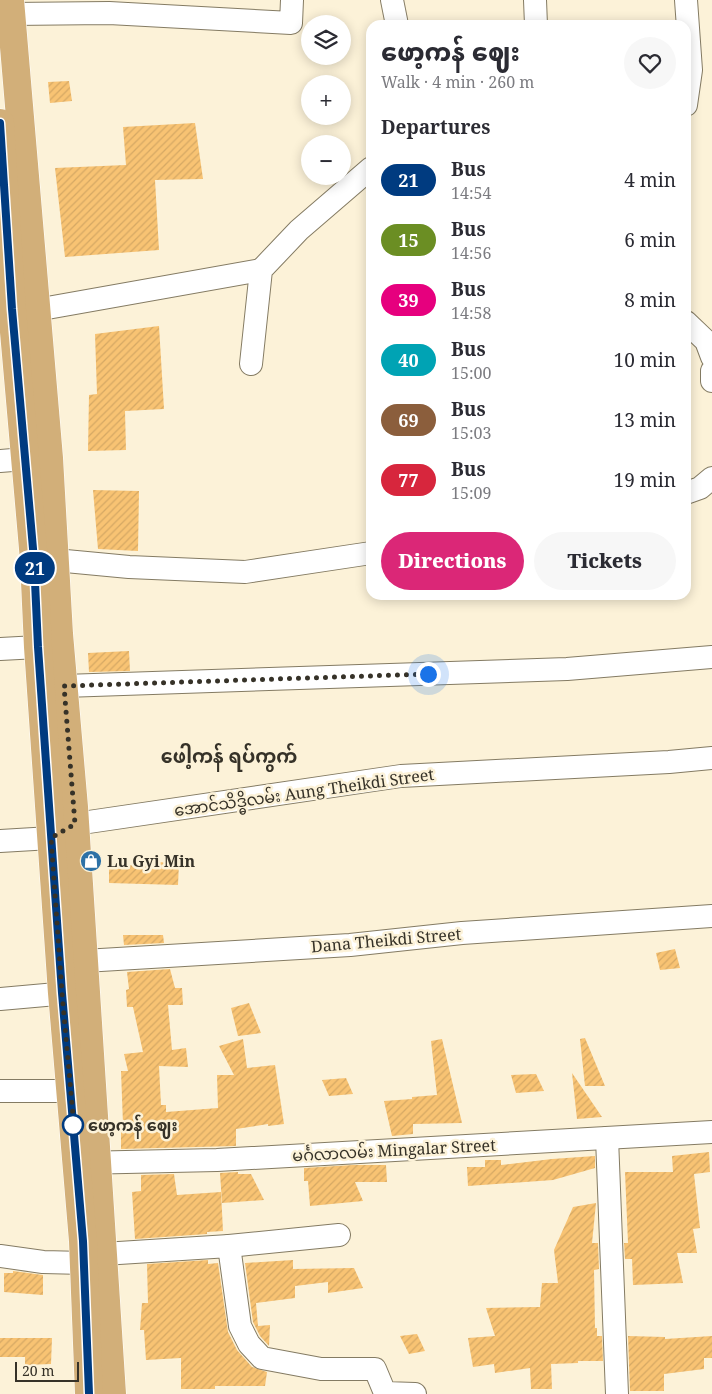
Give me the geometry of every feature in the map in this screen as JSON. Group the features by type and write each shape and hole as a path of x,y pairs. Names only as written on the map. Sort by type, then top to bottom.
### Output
{"main road":[{"path":"11,7 24,309 12,460 34,560 51,838 71,962"},
{"path":"0,123 24,309 49,458 59,634 75,824 71,962 73,993 94,1258 112,1394"},
{"path":"90,1394 94,1258"}],"street":[{"path":"11,7 291,23 292,0"},
{"path":"392,0 396,20"},
{"path":"535,0 536,20"},
{"path":"686,0 687,20"},
{"path":"24,309 261,270 299,230 366,172"},
{"path":"252,364 261,270"},
{"path":"691,327 706,341 712,357"},
{"path":"712,371 712,381"},
{"path":"691,491 700,488 712,478"},
{"path":"55,560 129,567 245,572 366,554"},
{"path":"0,649 38,647"},
{"path":"64,686 567,669 712,657"},
{"name":"အောင်သိဒ္ဓိလမ်း Aung Theikdi Street","path":"51,838 75,824 401,776 659,763 712,758"},
{"path":"0,841 51,838"},
{"name":"Dana Theikdi Street","path":"71,962 350,945 462,933 712,916"},
{"path":"0,998 73,993"},
{"path":"0,1091 81,1091"},
{"name":"မင်္ဂလာလမ်း Mingalar Street","path":"86,1163 217,1160 712,1132"},
{"path":"607,1138 617,1394"},
{"path":"0,1256 43,1262 339,1235"},
{"path":"229,1246 240,1326 249,1344 262,1358 321,1369 375,1369 385,1393 416,1394"}],"building":[{"path":"69,81 72,101 50,103 48,82"},
{"path":"195,123 203,179 155,180 159,250 65,257 55,168 126,165 123,127"},
{"path":"159,326 164,409 125,411 126,450 88,451 89,395 97,394 95,334"},
{"path":"93,490 139,491 138,551 98,549"},
{"path":"129,651 130,671 89,672 88,653"},
{"path":"156,862 179,863 178,885 109,883 109,864 146,866"},
{"path":"123,935 163,935 164,943 124,945"},
{"path":"675,949 680,968 660,970 656,953"},
{"path":"170,969 175,988 182,988 183,1005 168,1005 172,1050 186,1048 188,1067 159,1066 161,1105 166,1105 166,1112 218,1108 217,1075 234,1075 219,1046 243,1039 247,1068 275,1065 284,1124 268,1126 268,1124 236,1129 236,1146 121,1149 121,1124 123,1124 121,1071 128,1071 124,1054 143,1052 133,1007 127,1007 126,990 129,989 127,972"},
{"path":"249,1003 261,1033 238,1036 231,1008"},
{"path":"585,1038 605,1086 585,1086 580,1039"},
{"path":"442,1039 462,1123 413,1124 413,1134 392,1136 384,1101 437,1095 431,1041"},
{"path":"572,1073 602,1117 577,1119"},
{"path":"536,1074 544,1091 516,1093 511,1075"},
{"path":"346,1078 353,1094 329,1096 322,1080"},
{"path":"709,1152 710,1172 694,1174 700,1228 693,1229 697,1253 677,1253 683,1283 633,1285 632,1259 625,1259 624,1243 628,1243 625,1172 673,1172 672,1156"},
{"path":"595,1156 595,1168 553,1180 468,1186 467,1167 485,1167 485,1160 501,1160 501,1165"},
{"path":"386,1165 387,1182 355,1182 363,1201 310,1206 308,1181 304,1181 304,1168"},
{"path":"238,1172 238,1174 251,1174 264,1200 222,1203 220,1173"},
{"path":"174,1174 177,1195 221,1192 223,1231 207,1232 207,1234 135,1239 132,1192 141,1191 141,1175"},
{"path":"596,1203 592,1243 598,1243 599,1269 594,1270 595,1328 597,1328 597,1336 602,1336 603,1361 551,1364 552,1389 531,1389 530,1368 495,1373 494,1364 473,1367 468,1338 495,1336 486,1308 540,1307 542,1283 558,1283 554,1250 573,1207"},
{"path":"208,1260 208,1264 218,1263 228,1332 237,1350 252,1367 267,1372 265,1386 215,1386 215,1389 181,1389 181,1358 146,1360 144,1330 140,1330 142,1303 148,1303 147,1264"},
{"path":"293,1260 293,1269 354,1268 363,1288 328,1293 328,1282 295,1286 295,1298 256,1303 258,1326 270,1325 269,1346 260,1336 253,1322 245,1263"},
{"path":"13,1271 43,1275 43,1295 4,1292 4,1273 13,1273"},
{"path":"417,1334 425,1351 409,1354 400,1336"},
{"path":"628,1336 665,1337 665,1339 712,1336 712,1358 704,1358 704,1369 664,1374 664,1391 630,1391"},
{"path":"0,1338 52,1338 51,1364 25,1365 25,1357 0,1357"}],"bus line":[{"name":"21","path":"0,123 12,309 34,560 38,647 62,993 83,1241 89,1394"}],"place":[{"name":"Lu Gyi Min","path":"91,861"},
{"name":"ဖော့ကန် ဈေး","path":"73,1125"}],"district":[{"name":"ဖေါ့ကန် ရပ်ကွက်","path":"229,756"}],"route":[{"path":"73,1125 74,1127 51,838 75,824 64,686 428,674"}]}
